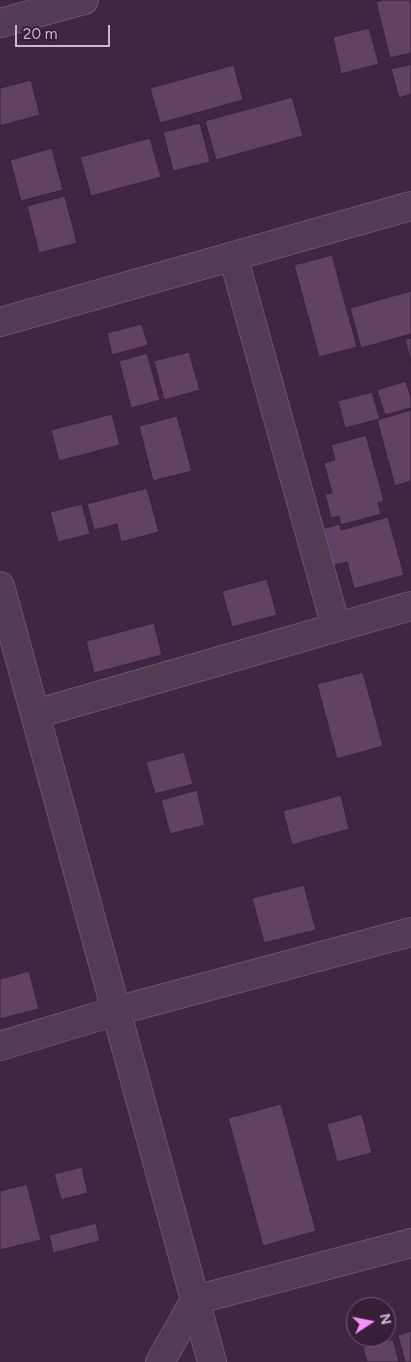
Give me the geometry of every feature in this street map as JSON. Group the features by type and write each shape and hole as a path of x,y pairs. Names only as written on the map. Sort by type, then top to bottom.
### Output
{"street":[{"path":"0,23 84,0"},
{"path":"0,322 411,206"},
{"path":"233,256 336,628"},
{"path":"0,586 212,1362"},
{"path":"35,714 411,606"},
{"path":"0,1046 116,1011 411,932"},
{"path":"160,1362 195,1300 411,1243"}],"building":[{"path":"382,0 410,0 411,53 390,58 376,2"},
{"path":"369,28 379,64 341,74 333,37"},
{"path":"411,64 411,94 399,98 391,69"},
{"path":"234,65 243,100 160,123 150,88"},
{"path":"31,80 40,115 0,126 0,88"},
{"path":"292,97 303,136 216,160 205,121"},
{"path":"200,123 210,162 173,171 163,132"},
{"path":"150,138 161,177 91,196 80,157"},
{"path":"52,148 63,190 21,201 10,160"},
{"path":"65,196 77,243 39,253 27,206"},
{"path":"332,255 357,347 319,357 294,265"},
{"path":"411,291 411,334 361,348 350,308"},
{"path":"142,324 148,345 112,355 107,333"},
{"path":"411,338 411,363 405,339"},
{"path":"189,352 200,390 164,400 154,361"},
{"path":"147,353 160,400 131,408 119,361"},
{"path":"406,381 411,398 411,408 385,415 377,390"},
{"path":"372,392 380,419 345,428 338,401"},
{"path":"411,410 411,481 395,486 377,420"},
{"path":"112,414 120,445 59,461 51,430"},
{"path":"177,416 192,471 153,481 139,426"},
{"path":"366,435 384,501 378,503 381,514 341,525 339,516 331,518 325,494 332,493 324,463 335,460 331,445"},
{"path":"147,488 159,532 121,542 117,524 94,530 87,504"},
{"path":"82,504 90,534 58,542 50,512"},
{"path":"388,517 404,575 354,589 347,562 332,566 322,529 340,524 341,530"},
{"path":"267,579 277,615 232,627 222,591"},
{"path":"154,623 162,655 94,673 86,641"},
{"path":"363,672 383,746 337,759 317,684"},
{"path":"184,752 193,784 155,794 146,762"},
{"path":"197,790 205,825 170,834 161,800"},
{"path":"341,795 349,829 292,845 283,811"},
{"path":"304,885 316,930 264,943 252,898"},
{"path":"29,971 39,1009 0,1019 0,979"},
{"path":"281,1104 316,1231 263,1246 228,1118"},
{"path":"362,1114 372,1153 337,1162 327,1124"},
{"path":"82,1167 88,1193 61,1200 54,1174"},
{"path":"27,1184 41,1240 0,1250 0,1191"},
{"path":"96,1223 100,1241 53,1253 49,1235"},
{"path":"411,1331 411,1362 405,1362 398,1335"},
{"path":"363,1347 395,1347 399,1362 367,1362"}]}
